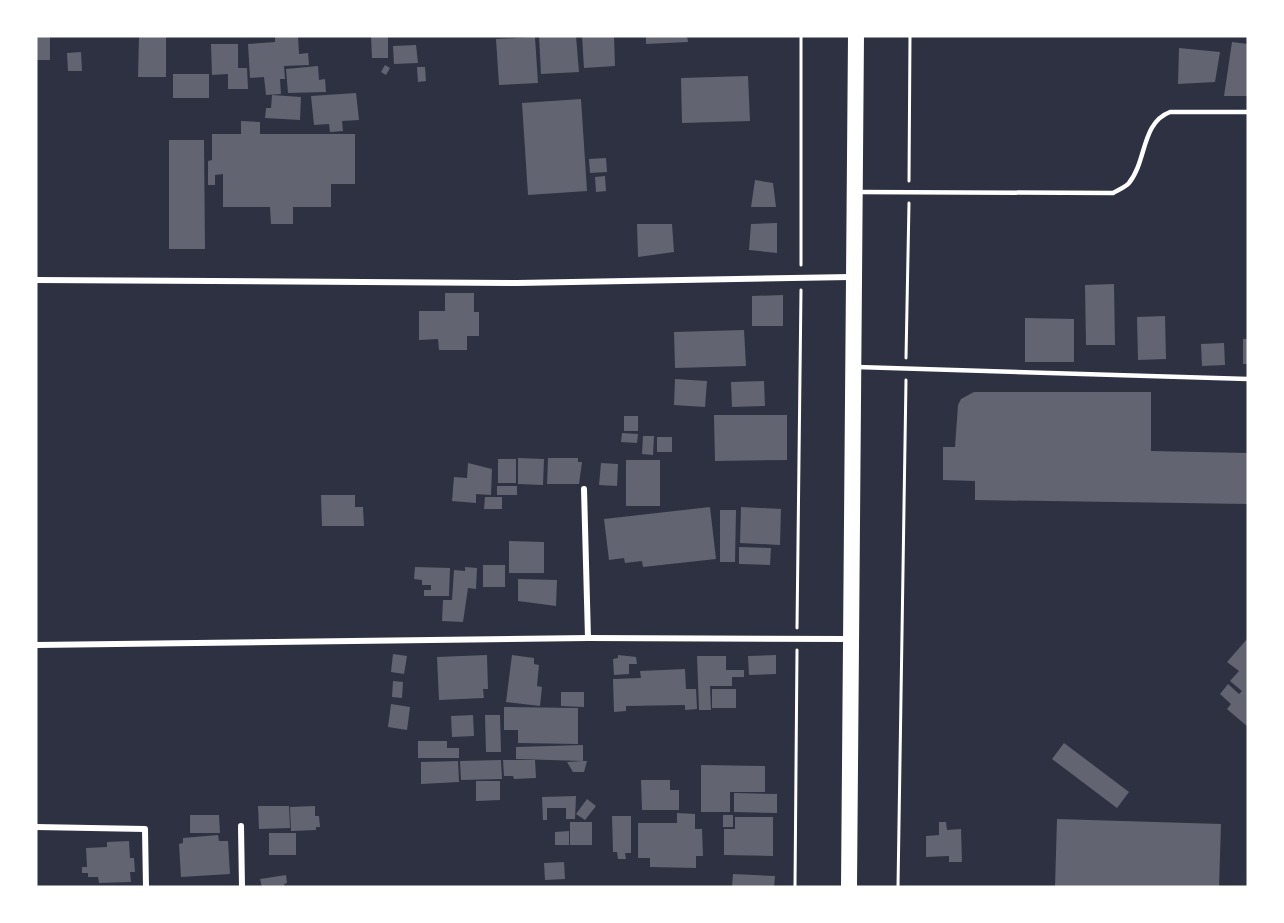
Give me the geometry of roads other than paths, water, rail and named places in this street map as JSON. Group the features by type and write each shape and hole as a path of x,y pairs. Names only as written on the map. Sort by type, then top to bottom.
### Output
{"highway":[{"path":"849,887 849,639 854,367 856,36"}],"street":[{"path":"36,280 516,283 855,277"},
{"path":"584,489 588,638"},
{"path":"36,645 588,638 849,639"},
{"path":"241,826 242,887"},
{"path":"36,827 145,829 146,887"}],"lane":[{"path":"856,192 1113,193 1129,183 1151,128 1160,116 1170,111 1248,112"},
{"path":"854,367 1248,379"}]}
